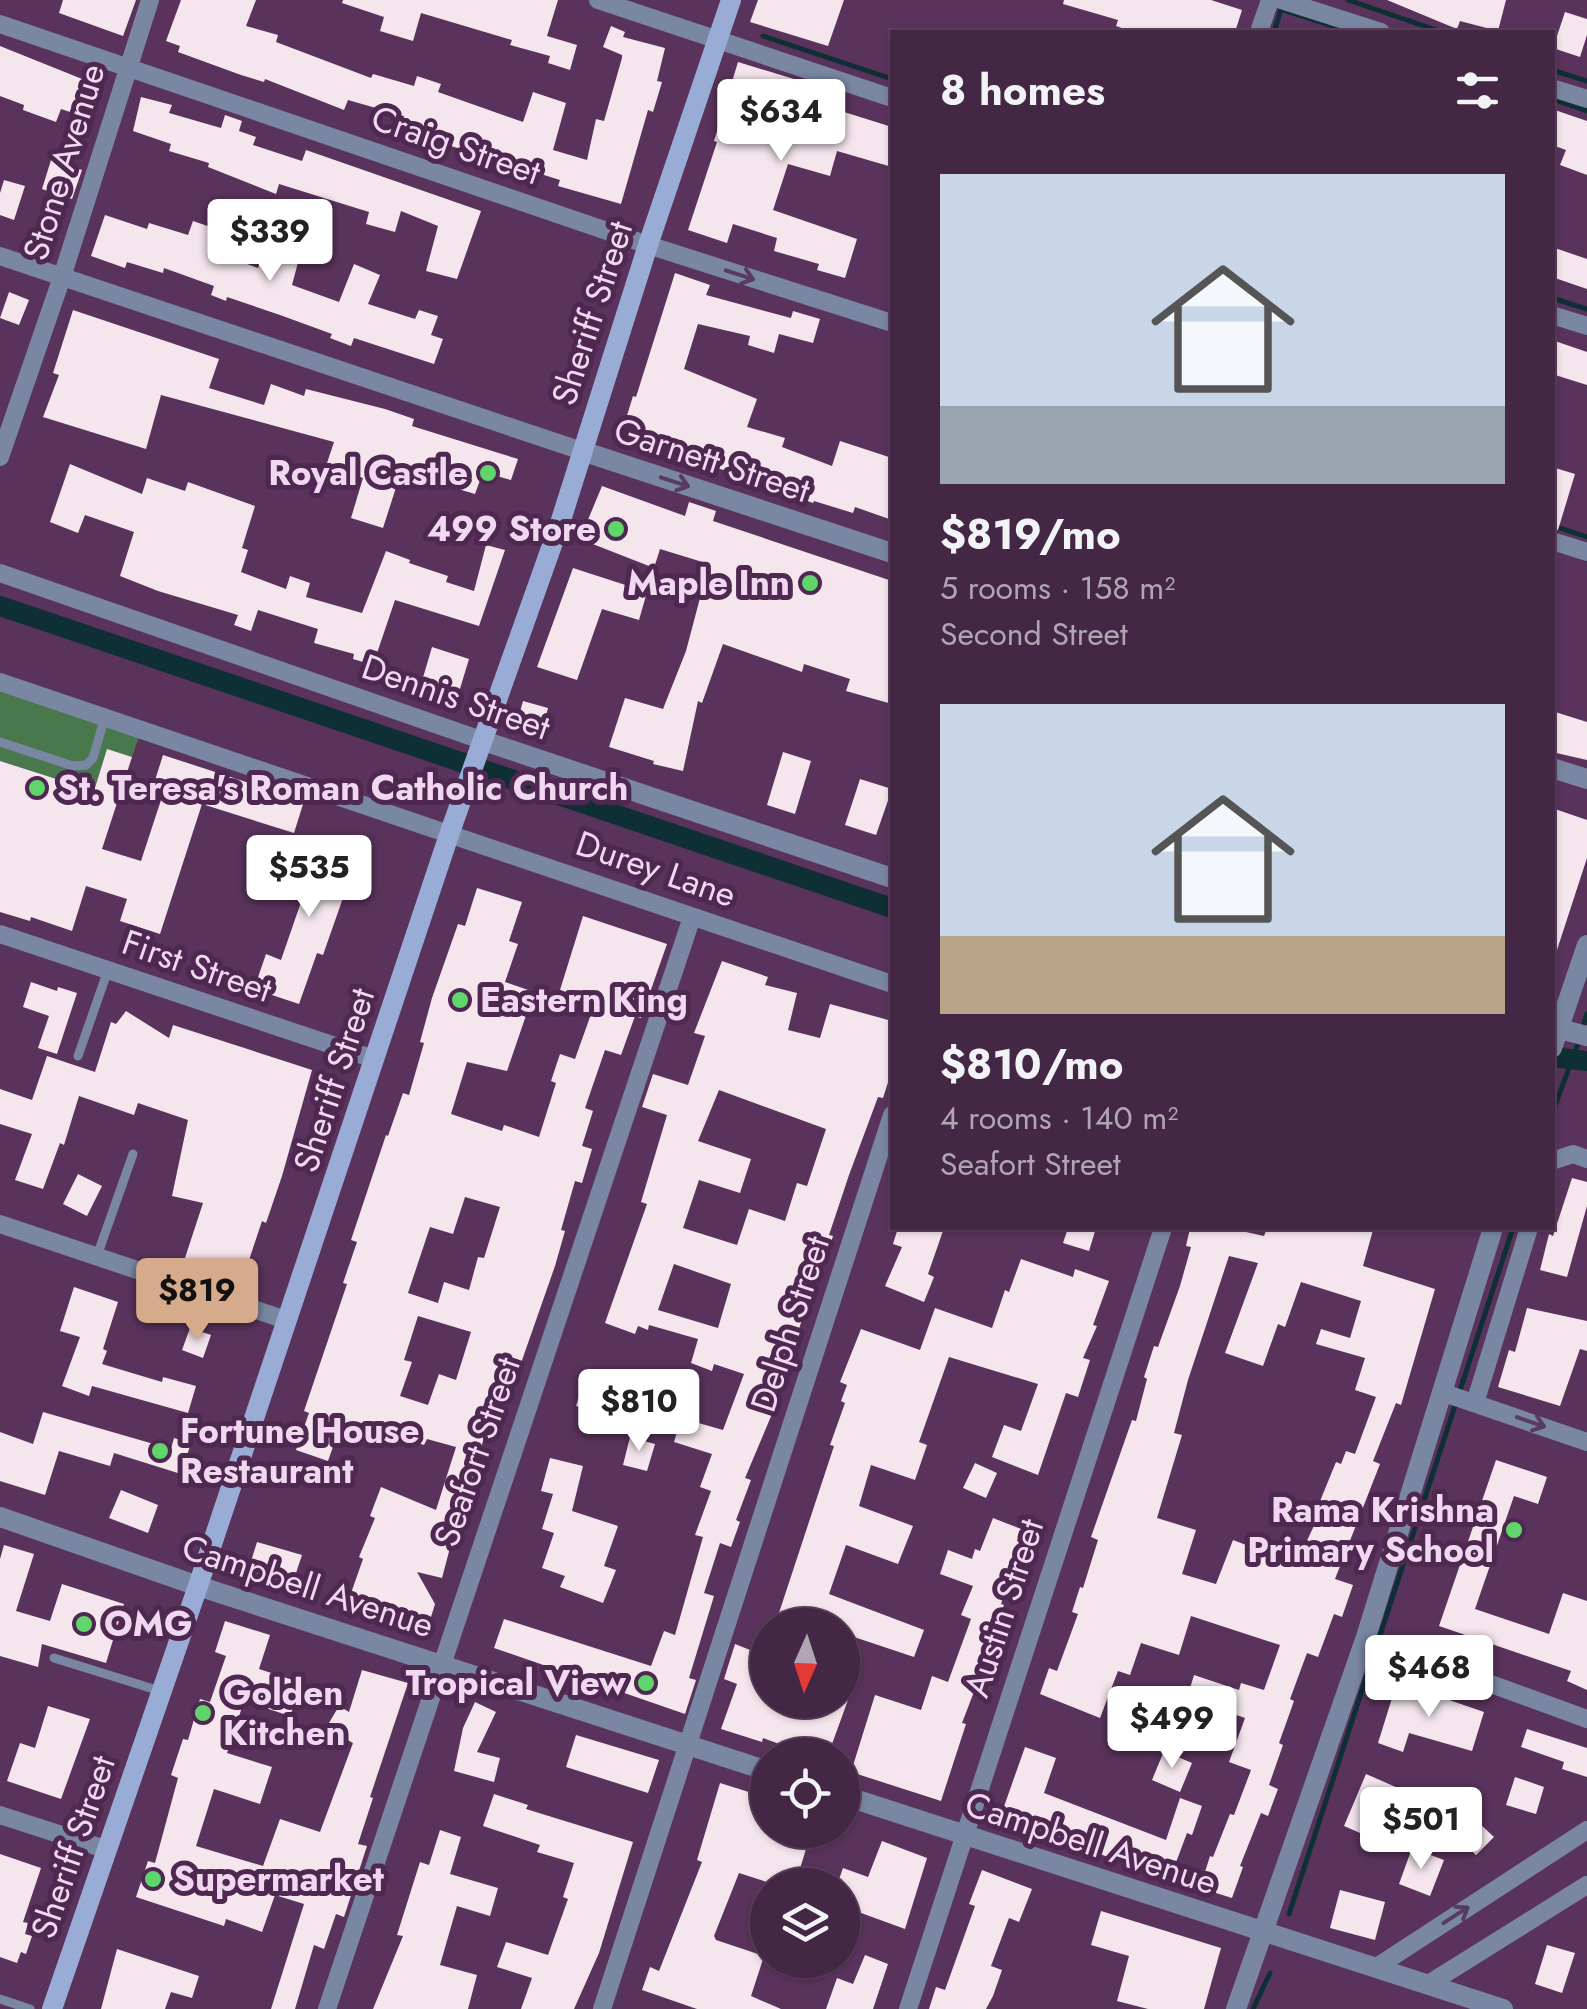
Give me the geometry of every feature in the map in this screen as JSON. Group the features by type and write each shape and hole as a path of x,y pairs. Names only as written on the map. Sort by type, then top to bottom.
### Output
{"main road":[{"name":"Sheriff Street","path":"52,2009 484,741 731,0"}],"street":[{"name":"Stone Avenue","path":"0,457 150,0"},
{"path":"598,0 890,97"},
{"path":"1260,30 1270,0"},
{"path":"1281,0 1376,30"},
{"name":"Craig Street","path":"0,24 648,245 890,322"},
{"path":"1555,89 1587,99"},
{"name":"Garnett Street","path":"0,256 890,552"},
{"path":"1555,315 1587,326"},
{"path":"1555,542 1587,552"},
{"name":"Dennis Street","path":"0,573 890,877"},
{"name":"Durey Lane","path":"0,682 890,983"},
{"path":"1555,769 1587,779"},
{"name":"Seafort Street","path":"327,2009 692,917"},
{"name":"First Street","path":"0,934 374,1059"},
{"path":"1562,1036 1587,945"},
{"name":"Delph Street","path":"602,2009 890,1121"},
{"path":"1555,1160 1573,1154 1587,1159"},
{"path":"0,1224 286,1320"},
{"name":"Austin Street","path":"908,2009 1162,1230"},
{"path":"1236,2009 1366,1636 1492,1230"},
{"path":"1474,1403 1528,1230"},
{"path":"1444,1392 1587,1442"},
{"name":"Campbell Avenue","path":"0,1517 198,1586 750,1764"},
{"path":"1398,1650 1587,1719"},
{"name":"Campbell Avenue","path":"860,1801 1502,2009"},
{"path":"0,1815 105,1850"},
{"path":"1374,1968 1587,1830"},
{"path":"1427,1985 1587,1885"}],"lane":[{"path":"0,742 73,766 86,765 93,758 106,717"},
{"path":"78,1056 108,970"},
{"path":"97,1256 133,1154"},
{"path":"54,1658 162,1692"},
{"path":"0,1999 30,2009"}],"green space":[{"path":"0,687 140,734 132,757 107,750 82,827 75,785 0,761"}],"building":[{"path":"63,0 136,0 123,36 59,13"},
{"path":"181,0 256,0 246,26 278,35 276,42 371,78 373,74 414,86 417,76 441,84 438,92 523,122 533,92 566,103 553,150 587,160 596,119 604,121 622,58 603,47 611,26 625,32 623,37 665,48 657,81 662,82 653,112 648,110 621,204 558,186 560,180 432,140 433,136 401,125 404,116 348,100 344,110 265,79 264,82 241,75 178,52 180,46 166,41"},
{"path":"558,0 547,36 577,45 570,70 548,63 550,56 510,45 512,40 421,13 413,41 380,31 384,17 342,3"},
{"path":"758,0 844,0 828,46 750,22"},
{"path":"1064,0 1211,0 1242,10 1236,30 1127,30 1116,26 1118,20 1063,4"},
{"path":"1387,0 1506,0 1498,30 1460,21 1457,29"},
{"path":"1565,12 1587,19 1580,57 1555,49"},
{"path":"0,46 102,87 91,119 61,109 56,122 23,110 24,105 0,96"},
{"path":"738,62 817,86 812,102 890,126 890,166 837,151 830,176 788,164 773,210 857,239 845,278 817,270 819,264 774,251 777,238 733,224 727,243 688,230 717,142 714,141"},
{"path":"141,97 172,105 169,113 221,128 225,115 242,121 239,131 256,137 253,145 302,161 306,150 481,211 457,279 426,271 438,226 401,211 395,232 366,224 369,212 279,184 276,194 208,167 209,163 169,151 171,144 133,131"},
{"path":"1555,110 1587,121 1587,175 1560,165 1566,150 1555,146"},
{"path":"51,160 82,170 72,199 42,189"},
{"path":"4,180 25,186 14,220 0,215"},
{"path":"105,215 147,229 149,223 188,235 193,221 222,231 215,252 258,268 270,232 303,244 292,285 339,302 354,264 380,275 368,304 415,319 419,310 438,316 431,335 443,339 434,364 354,338 351,346 330,338 332,334 280,315 211,295 214,286 164,268 163,273 127,262 125,268 91,256"},
{"path":"1555,248 1587,259 1587,289 1555,278"},
{"path":"675,273 710,285 706,295 791,318 793,311 820,319 813,343 779,334 774,353 748,345 750,336 698,324 684,369 757,399 747,427 785,438 782,447 832,466 840,441 890,457 890,519 855,507 853,513 813,503 780,491 782,484 691,462 621,435 633,396 636,397"},
{"path":"9,292 29,300 19,325 0,318"},
{"path":"73,310 219,359 209,388 264,405 271,384 304,396 306,389 385,409 414,419 412,426 518,459 511,480 483,472 475,494 401,472 383,528 351,518 363,478 326,466 334,442 161,395 146,449 43,417 59,375 53,373"},
{"path":"1555,341 1587,352 1587,385 1555,375"},
{"path":"70,464 142,494 147,478 185,491 188,482 255,506 242,548 248,550 241,572 286,589 290,576 310,583 306,597 362,613 386,551 448,576 446,582 474,591 486,545 505,550 479,626 395,600 373,665 353,659 354,654 314,643 318,629 258,610 251,631 234,625 238,615 120,576 134,532 85,515 78,533 50,522"},
{"path":"1555,468 1575,474 1555,530"},
{"path":"602,486 685,516 689,502 716,511 713,521 890,580 890,703 846,691 850,679 804,664 802,672 723,644 702,703 698,701 683,771 609,747 625,698 663,709 686,651 709,564 660,549 654,568 580,539"},
{"path":"573,568 647,592 639,620 602,609 577,680 537,667"},
{"path":"432,647 469,659 459,692 422,681"},
{"path":"523,701 548,708 543,727 518,719"},
{"path":"1555,712 1587,722 1587,760 1555,753"},
{"path":"107,749 132,757 102,849 141,861 162,797 151,793 163,755 304,801 294,833 202,804 160,934 120,921 127,899 86,886 72,931 31,917 30,921 0,912 0,761 94,791"},
{"path":"783,752 811,761 795,814 767,805"},
{"path":"860,779 890,788 876,835 845,825"},
{"path":"1555,809 1587,820 1587,858 1555,956"},
{"path":"306,837 358,855 323,955 317,953 299,1004 254,989 266,954 281,960 310,876 294,871"},
{"path":"477,888 522,902 509,941 518,944 505,982 534,992 507,1071 467,1062 451,1114 502,1131 504,1125 539,1137 556,1083 551,1081 560,1054 575,1059 595,1003 560,990 583,916 667,944 641,1018 635,1016 621,1055 605,1050 585,1108 593,1111 582,1146 592,1149 582,1183 575,1181 555,1266 499,1426 488,1423 472,1480 478,1482 454,1545 451,1544 442,1578 417,1572 435,1604 431,1617 417,1623 350,1596 381,1487 436,1510 456,1447 427,1439 424,1445 387,1433 385,1439 341,1424 328,1461 296,1450 309,1413 304,1411 347,1284 343,1283 357,1242 351,1240 386,1135 403,1093 409,1095 432,998 458,924 465,926","holes":["465,1197 500,1207 484,1258 478,1257 469,1290 444,1282 438,1303 408,1293 430,1227 453,1234","418,1316 471,1332 456,1380 439,1374 428,1405 400,1396 412,1362 404,1360"]},
{"path":"722,961 768,977 765,985 797,993 788,1030 820,1038 830,1004 890,1020 890,1076 883,1098 878,1097 849,1175 829,1235 833,1236 827,1255 822,1253 777,1402 745,1478 751,1480 731,1547 720,1543 704,1593 714,1596 689,1678 696,1680 685,1714 494,1648 504,1619 651,1666 664,1631 675,1635 703,1537 695,1535 711,1491 700,1487 712,1454 674,1442 681,1418 723,1430 744,1374 714,1364 712,1371 691,1363 698,1339 649,1325 648,1330 638,1326 635,1334 605,1323 647,1204 641,1202 667,1115 642,1107 653,1074 688,1085 705,1036 694,1033","holes":["719,1090 826,1129 807,1186 797,1183 785,1221 749,1209 737,1245 683,1228 699,1180 740,1193 751,1159 698,1141","674,1264 731,1284 718,1328 658,1310"]},
{"path":"31,982 77,993 57,1054 38,1048 49,1016 23,1007"},
{"path":"126,1011 169,1038 173,1025 312,1070 282,1176 242,1281 184,1261 203,1203 172,1196 188,1120 138,1103 134,1115 79,1096 64,1145 60,1143 43,1189 15,1180 32,1134 0,1124 0,1089 32,1100 47,1056 95,1072 111,1022 116,1024"},
{"path":"78,1174 102,1186 87,1216 63,1204"},
{"path":"1572,1178 1587,1182 1587,1206 1567,1277 1540,1270 1549,1234 1553,1236"},
{"path":"897,1230 943,1230 928,1274 934,1277 924,1302 885,1286 902,1247 893,1244"},
{"path":"1067,1230 1095,1230 1089,1251 1063,1243"},
{"path":"1190,1230 1237,1230 1264,1236 1266,1230 1373,1230 1363,1266 1435,1289 1401,1405 1396,1403 1373,1461 1380,1464 1335,1579 1353,1585 1342,1617 1334,1614 1318,1657 1307,1653 1290,1699 1294,1701 1269,1785 1278,1789 1268,1816 1261,1813 1232,1898 1200,1888 1210,1856 1213,1857 1230,1814 1234,1815 1251,1770 1229,1762 1245,1718 1187,1698 1194,1675 1239,1690 1241,1683 1264,1690 1280,1645 1191,1616 1179,1655 1141,1643 1130,1675 1118,1671 1100,1718 1040,1694 1049,1668 1057,1671 1078,1614 1072,1612 1098,1540 1091,1537 1132,1420 1136,1421 1147,1379 1144,1377 1191,1247 1186,1246","holes":["1229,1256 1258,1263 1225,1353 1263,1366 1278,1324 1285,1327 1301,1282 1361,1301 1350,1338 1321,1329 1316,1344 1365,1358 1355,1390 1376,1397 1355,1454 1346,1451 1341,1464 1336,1462 1316,1511 1320,1513 1296,1564 1233,1540 1216,1584 1182,1574 1196,1530 1157,1518 1182,1435 1174,1433 1188,1380"]},
{"path":"1021,1259 1073,1277 1075,1269 1109,1281 1093,1325 1097,1326 1083,1358 1090,1360 1078,1397 1066,1393 1038,1475 992,1457 1004,1425 1021,1431 1038,1384 949,1357 919,1442 927,1445 915,1480 871,1465 859,1506 913,1526 898,1564 846,1545 829,1594 924,1630 914,1657 860,1639 860,1608 781,1608 834,1446 830,1445 847,1385 840,1382 861,1329 920,1350 935,1308 992,1328 1005,1290 1009,1292"},
{"path":"74,1287 118,1302 102,1364 162,1382 163,1377 196,1386 188,1413 92,1386 89,1396 62,1386 80,1337 60,1331"},
{"path":"1527,1308 1587,1321 1587,1351 1580,1349 1560,1406 1498,1387 1509,1350 1515,1352"},
{"path":"190,1328 211,1335 203,1358 182,1350"},
{"path":"584,1380 631,1395 622,1421 576,1406"},
{"path":"43,1412 171,1449 174,1438 191,1443 181,1474 114,1453 110,1466 59,1451 45,1495 0,1481 0,1432 33,1444"},
{"path":"630,1437 655,1444 647,1471 623,1465"},
{"path":"550,1458 583,1466 572,1511 618,1526 604,1566 616,1570 603,1603 560,1587 565,1576 542,1568 554,1533 542,1529 553,1494 541,1491"},
{"path":"1496,1460 1547,1477 1538,1504 1514,1496 1475,1609 1549,1634 1563,1593 1587,1601 1587,1690 1567,1681 1571,1671 1439,1626"},
{"path":"975,1463 997,1473 986,1498 963,1488"},
{"path":"121,1490 158,1505 148,1533 109,1518"},
{"path":"993,1518 1021,1529 1017,1541 1022,1543 1001,1604 1004,1605 986,1648 990,1650 962,1723 966,1724 941,1801 860,1775 860,1743 875,1695 921,1710 932,1676 948,1682 971,1619 961,1615 973,1586 940,1574 948,1550 972,1559 975,1549 980,1551"},
{"path":"257,1542 302,1555 292,1585 248,1571"},
{"path":"4,1545 34,1554 16,1611 50,1621 62,1584 124,1604 106,1663 42,1644 38,1667 0,1656 0,1559"},
{"path":"225,1621 270,1635 259,1669 302,1683 290,1716 244,1701 227,1753 272,1767 260,1804 214,1789 196,1846 263,1866 280,1819 320,1832 353,1743 326,1728 339,1706 349,1712 362,1670 408,1683 370,1797 373,1798 358,1844 367,1846 344,1917 336,1914 324,1949 314,1945 295,2009 271,2009 304,1904 275,1895 262,1932 226,1919 224,1926 136,1897 148,1861 155,1863 178,1778 171,1775 183,1739 188,1740 200,1699 210,1702 226,1656 215,1652"},
{"path":"735,1644 750,1650 750,1718 841,1718 834,1738 750,1738 721,1729 737,1684 724,1679"},
{"path":"1397,1682 1484,1712 1472,1751 1409,1733 1403,1752 1378,1743"},
{"path":"475,1702 496,1712 477,1752 500,1758 494,1782 454,1771 463,1728"},
{"path":"48,1706 90,1719 61,1799 7,1781 20,1743 35,1748"},
{"path":"1527,1729 1587,1748 1587,1777 1562,1769 1564,1762 1521,1747"},
{"path":"576,1735 659,1760 648,1793 566,1767"},
{"path":"1025,1747 1056,1758 1044,1793 1166,1840 1180,1798 1202,1806 1169,1881 1001,1815"},
{"path":"1164,1751 1192,1763 1180,1792 1152,1780"},
{"path":"1366,1774 1421,1798 1399,1850 1344,1826"},
{"path":"1515,1777 1544,1787 1536,1814 1506,1805"},
{"path":"720,1783 750,1792 750,1848 811,1848 806,1849 800,1868 750,1868 750,1877 739,1873 714,1936 750,1951 750,1978 757,1978 751,1996 781,2009 697,2009 642,1990 650,1967 659,1971 702,1862 697,1860"},
{"path":"494,1794 528,1805 526,1809 633,1842 599,1953 574,2009 521,2009 532,1978 497,1967 506,1942 548,1955 568,1899 563,1897 574,1863 537,1852 540,1845 483,1826"},
{"path":"1479,1823 1494,1837 1476,1855 1461,1841"},
{"path":"440,1830 461,1837 450,1874 498,1888 490,1916 457,1906 440,1965 477,1975 468,2009 373,2009 403,1936 397,1935 420,1862 429,1865"},
{"path":"882,1841 927,1858 905,1929 860,1913 860,1874 868,1877"},
{"path":"1412,1848 1444,1860 1430,1896 1399,1884"},
{"path":"0,1854 41,1868 23,1922 28,1923 25,1934 32,1936 26,1954 21,1952 17,1963 0,1957"},
{"path":"982,1870 1032,1889 1019,1922 1009,1918 991,1966 1002,1970 993,1996 986,2009 929,2009 936,1987 945,1990 975,1906 969,1904"},
{"path":"1340,1890 1385,1902 1375,1940 1330,1928"},
{"path":"1101,1911 1221,1948 1204,2009 1148,2009 1117,2001 1129,1956 1091,1945"},
{"path":"1547,1945 1575,1953 1562,1993 1535,1984"},
{"path":"117,1949 199,1976 192,1998 171,1992 165,2009 101,2009"},
{"path":"865,1955 888,1964 873,2009 826,2009 837,1978 853,1984 860,1978"}],"waterway":[{"path":"1348,0 1436,30"},
{"path":"1275,30 1281,9 1345,30"},
{"path":"763,36 890,78"},
{"path":"1555,71 1587,81"},
{"path":"1555,100 1587,111"},
{"path":"1555,299 1587,309"},
{"path":"1557,527 1587,537"},
{"path":"0,606 890,907"},
{"path":"1582,1030 1587,1014"},
{"path":"1555,1106 1579,1041"},
{"path":"1555,1057 1587,1061"},
{"path":"1289,1914 1512,1230"},
{"path":"1253,2009 1270,1973"}],"place":[{"name":"Royal Castle","path":"488,473"},
{"name":"499 Store","path":"616,529"},
{"name":"Maple Inn","path":"810,583"},
{"name":"St. Teresa's Roman Catholic Church","path":"37,788"},
{"name":"Eastern King","path":"460,1000"},
{"name":"Fortune House Restaurant","path":"160,1451"},
{"name":"Rama Krishna Primary School","path":"1514,1530"},
{"name":"OMG","path":"84,1624"},
{"name":"Tropical View","path":"646,1683"},
{"name":"Golden Kitchen","path":"203,1713"},
{"name":"Supermarket","path":"153,1879"}]}
